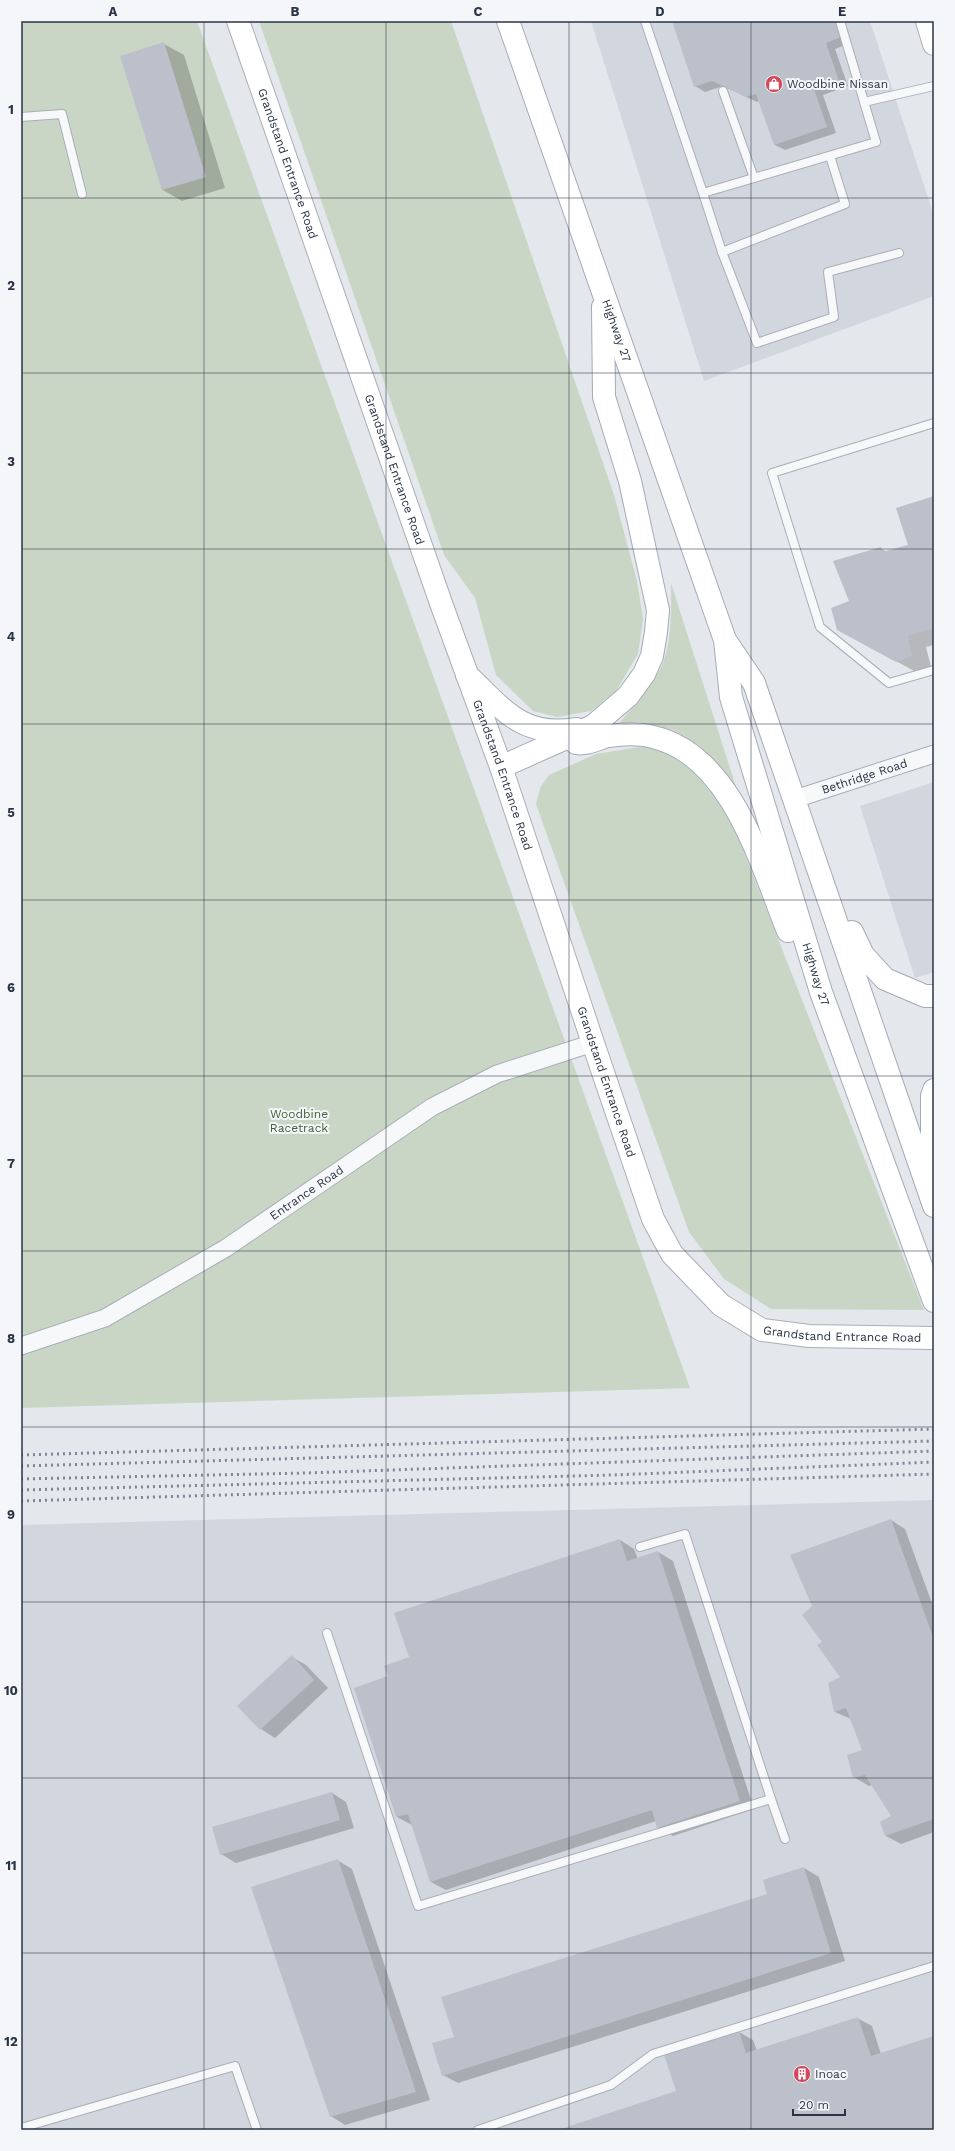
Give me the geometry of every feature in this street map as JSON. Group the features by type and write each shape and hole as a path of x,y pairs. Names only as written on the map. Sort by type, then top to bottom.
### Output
{"main road":[{"name":"Grandstand Entrance Road","path":"238,21 436,591 502,767 593,1044 654,1219 672,1254 721,1305 762,1330 810,1336 902,1339 934,1338"},
{"name":"Highway 27","path":"508,21 725,640 731,697 821,992 934,1301"},
{"path":"927,21 934,44"},
{"path":"502,767 594,726 628,696 644,674 652,656 658,610 630,481 604,397 603,290"},
{"name":"Highway 27","path":"725,640 754,683 811,844 934,1206"},
{"path":"467,674 516,720 532,728 564,731 594,726"},
{"path":"561,741 582,744 607,736 633,734 653,736 675,744 696,756 720,782 755,846 788,930 821,992"},
{"path":"811,844 863,955 885,980 925,996 934,996"},
{"path":"934,1090 932,1096 932,1150 934,1161"}],"street":[{"name":"Bethridge Road","path":"795,799 934,754"},
{"name":"Entrance Road","path":"21,1346 105,1318 226,1248 432,1107 497,1074 593,1044"}],"lane":[{"path":"645,21 704,193 722,252 757,343 834,317 828,272 899,253"},
{"path":"704,193 876,142 840,21"},
{"path":"864,102 934,86"},
{"path":"723,91 754,178"},
{"path":"21,117 62,114 82,194"},
{"path":"722,252 845,204 830,156"},
{"path":"934,423 772,473 820,627 888,684 934,670"},
{"path":"640,1547 685,1534 785,1839"},
{"path":"327,1633 418,1906 771,1799"},
{"path":"478,2130 611,2085 654,2054 934,1966"},
{"path":"21,2128 235,2066 257,2130"}],"shaded area":[{"path":"591,21 870,21 934,216 934,296 704,381"},
{"path":"934,782 934,972 915,978 860,806"},
{"path":"934,1500 934,2130 21,2130 21,1525"}],"green space":[{"name":"Woodbine Racetrack","path":"21,21 197,21 690,1388 21,1408"},
{"path":"259,21 451,21 614,495 637,581 643,619 638,654 616,691 591,711 557,717 533,711 496,675 475,598 444,555"},
{"path":"671,583 737,790 700,746 673,730 638,722 617,726 651,684 662,666 670,630"},
{"path":"652,745 703,774 736,832 924,1310 771,1309 724,1279 689,1232 536,804 541,786 549,775 596,754"}],"building":[{"name":"Woodbine Nissan","path":"672,21 836,21 841,37 826,43 839,81 814,89 827,127 774,145 756,94 746,97 712,81 694,87"},
{"path":"164,42 206,177 162,190 120,56"},
{"path":"934,496 934,628 908,636 912,656 896,662 837,630 831,608 849,601 833,561 881,547 882,552 908,545 896,508"},
{"path":"891,1519 934,1640 934,1819 885,1836 880,1822 891,1816 865,1775 853,1778 847,1755 862,1750 846,1708 834,1712 828,1683 840,1677 817,1645 822,1642 802,1615 812,1606 790,1555"},
{"path":"620,1539 627,1561 658,1551 740,1801 657,1828 652,1810 430,1882 408,1814 396,1817 354,1688 388,1676 384,1666 409,1657 394,1613"},
{"path":"292,1655 314,1680 260,1730 237,1706"},
{"path":"332,1792 340,1820 220,1855 212,1827"},
{"path":"338,1859 416,2092 330,2117 251,1887"},
{"path":"804,1867 831,1953 442,2076 432,2043 454,2037 441,1997 767,1894 763,1880"},
{"name":"Inoac","path":"858,2017 871,2056 934,2036 934,2130 558,2130 676,2091 664,2055 739,2031 746,2053"}],"railway":[{"path":"21,1455 934,1429"},
{"path":"21,1466 934,1441"},
{"path":"21,1479 306,1473 934,1451"},
{"path":"21,1490 613,1475 934,1462"},
{"path":"21,1501 934,1474"}],"place":[{"name":"Woodbine Nissan","path":"774,84"},
{"name":"Inoac","path":"802,2074"}]}
